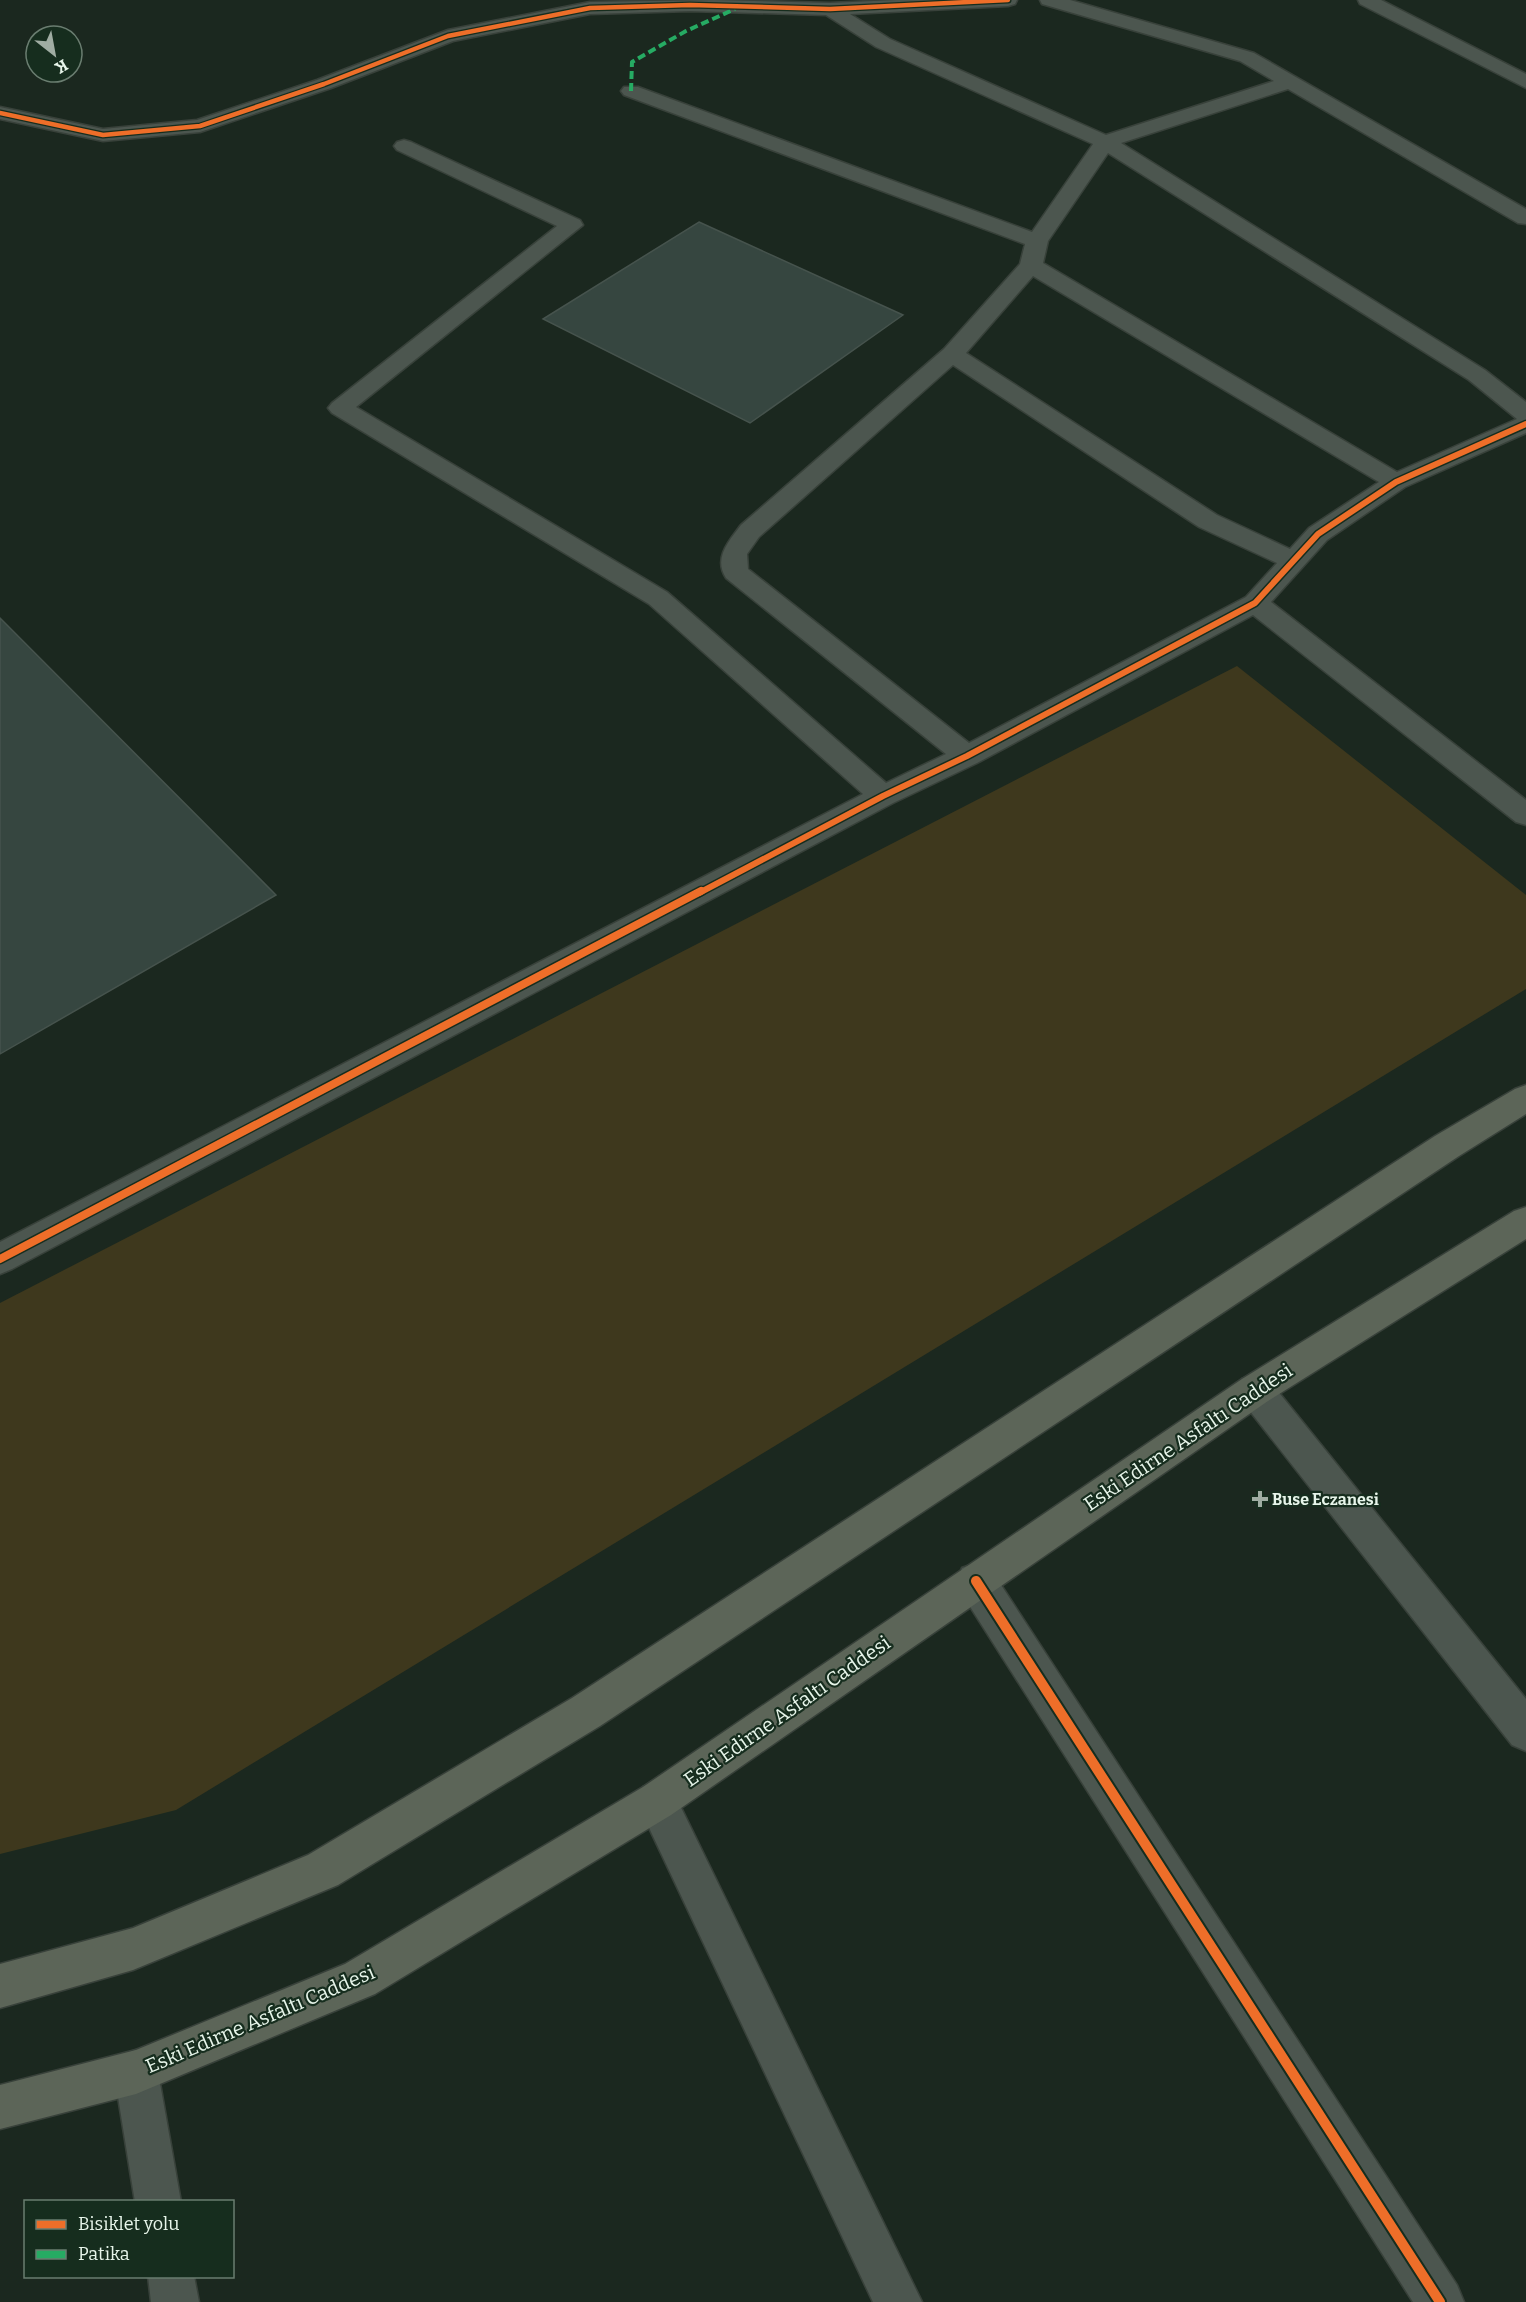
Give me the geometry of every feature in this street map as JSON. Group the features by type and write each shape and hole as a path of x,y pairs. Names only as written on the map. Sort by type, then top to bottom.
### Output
{"main road":[{"path":"0,1986 133,1949 323,1870 586,1712 1437,1153 1526,1098"},
{"name":"Eski Edirne Asfaltı Caddesi","path":"0,2107 136,2072 360,1979 657,1801 1255,1390 1526,1221"}],"street":[{"path":"0,113 103,135 200,126 324,84 448,36 590,8 690,5 830,9 1008,0"},
{"path":"1049,0 1247,57 1526,218"},
{"path":"1367,0 1526,82"},
{"path":"830,9 883,43 1105,142 1477,375 1526,414"},
{"path":"967,756 735,572 734,553 750,531 952,354 1031,265 1037,241 1105,142 1289,82"},
{"path":"631,91 1037,241"},
{"path":"404,146 572,225 340,408 658,598 883,796"},
{"path":"1031,265 1396,482"},
{"path":"952,354 1208,521 1293,561"},
{"path":"0,1259 883,796 967,756 1255,603 1318,534 1396,482 1526,424"},
{"path":"1255,603 1526,815"},
{"path":"1255,1390 1526,1731"},
{"path":"976,1581 1440,2302"},
{"path":"657,1801 898,2302"},
{"path":"136,2072 158,2200"},
{"path":"171,2278 175,2302"}],"shaded area":[{"path":"1237,666 1526,895 1526,989 176,1810 0,1854 0,1303"}],"building":[{"path":"699,222 903,315 750,423 543,319"},
{"path":"0,618 276,895 0,1054"}],"marked path":[{"path":"631,91 632,62 686,31 735,9"}],"cycle path":[{"path":"0,113 103,135 200,126 324,84 448,36 590,8 690,5 830,9 1008,0"},
{"path":"0,1259 883,796 967,756 1255,603 1318,534 1396,482 1526,424"},
{"path":"976,1581 1440,2302"}],"place":[{"name":"Buse Eczanesi","path":"1260,1499"}]}
